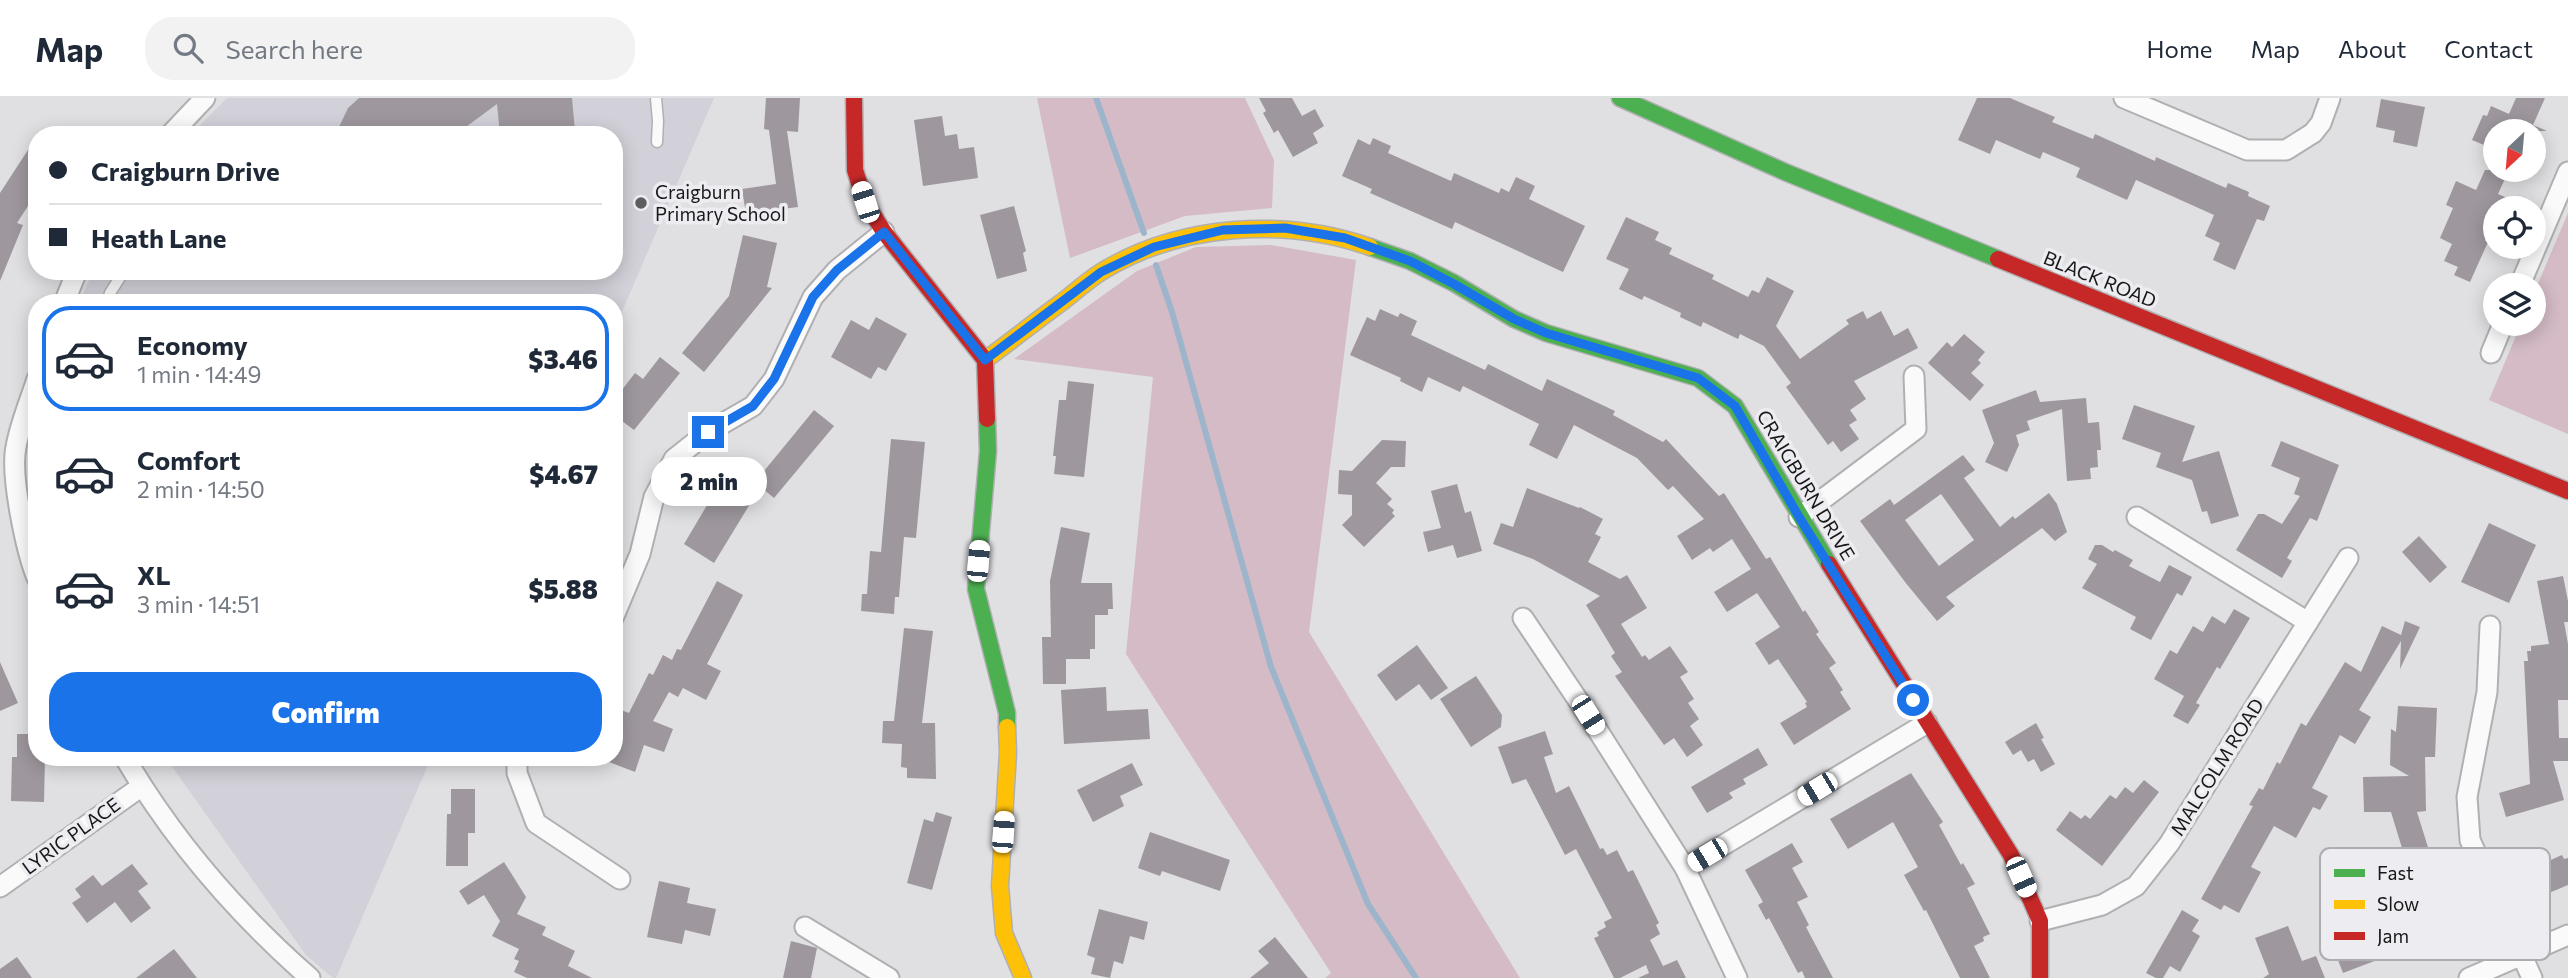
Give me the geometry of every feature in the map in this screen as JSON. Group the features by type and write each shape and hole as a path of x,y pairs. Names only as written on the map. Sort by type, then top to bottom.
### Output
{"street":[{"path":"179,126 205,98"},
{"path":"854,98 855,170 865,202 884,232 985,360 988,451 976,589 1007,713 1008,752 1000,886 1004,933 1023,978"},
{"name":"BLACK ROAD","path":"1620,98 1785,172 2568,491"},
{"path":"2124,98 2248,150 2286,150 2314,134 2330,98"},
{"path":"2525,273 2568,172"},
{"name":"CRAIGBURN DRIVE","path":"985,360 1101,272 1154,247 1223,230 1285,228 1345,238 1410,261 1514,319 1546,333 1698,378 1735,406 1799,517 2011,855 2040,921 2040,978"},
{"path":"623,595 640,554 654,496 674,460 708,432 753,406 774,379 813,297 837,270 884,232"},
{"path":"2491,353 2498,336"},
{"path":"1799,517 1916,429 1914,376"},
{"path":"28,408 15,449 18,500 28,535"},
{"path":"2137,517 2308,622"},
{"name":"MALCOLM ROAD","path":"2040,921 2102,905 2136,886 2168,844 2348,558"},
{"path":"1523,618 1685,868 1737,978"},
{"path":"2474,848 2470,840 2467,797 2487,692 2490,626"},
{"path":"1685,868 1927,723"},
{"path":"130,766 173,833 232,904 278,951 310,978"},
{"path":"517,766 517,773 536,823 621,879"},
{"name":"LYRIC PLACE","path":"0,887 142,786"},
{"path":"805,927 888,978"},
{"path":"2550,943 2568,935"},
{"path":"2469,978 2510,960"},
{"path":"2523,960 2532,978"}],"lane":[{"path":"656,98 657,142"}],"shaded area":[{"name":"Craigburn Primary School","path":"227,98 714,98 623,309 623,294 83,294 89,280 623,280 623,126 199,126"},
{"path":"1037,98 1245,98 1274,160 1272,208 1185,216 1070,258"},
{"path":"2568,213 2568,434 2489,400 2516,336 2546,336 2546,273 2542,273"},
{"path":"1271,245 1356,260 1309,632 1520,978 1325,978 1331,973 1126,654 1153,377 1014,359 1137,271 1196,247"},
{"path":"172,766 428,766 336,978 306,955"}],"building":[{"path":"359,98 572,98 575,126 499,126 497,104 467,126 339,126 348,108"},
{"path":"766,98 800,98 798,132 787,131 798,207 746,214 742,189 776,184 769,130 764,129"},
{"path":"1259,98 1292,98 1302,116 1315,109 1324,126 1313,133 1318,143 1293,157 1278,130 1274,133 1263,113 1266,111"},
{"path":"1977,98 2010,98 2055,117 2052,122 2093,139 2095,134 2155,161 2156,157 2226,188 2228,183 2249,192 2248,196 2270,206 2264,221 2257,219 2235,270 2213,260 2220,243 2205,236 2214,215 2136,180 2127,200 2076,177 2080,168 2043,152 2040,159 1996,140 1990,154 1958,140"},
{"path":"2516,98 2545,98 2536,119 2483,119 2483,145 2472,140 2483,115 2487,116 2491,106 2509,114"},
{"path":"2381,99 2425,107 2417,147 2393,142 2395,131 2376,127"},
{"path":"942,116 945,136 957,134 959,149 974,147 978,178 923,186 914,120"},
{"path":"1373,138 1391,146 1388,153 1451,181 1454,173 1499,193 1501,188 1509,192 1516,177 1535,186 1529,199 1585,226 1563,272 1455,222 1452,229 1370,193 1372,189 1342,176 1358,139 1370,145"},
{"path":"28,150 28,206 17,223 23,225 0,281 0,193"},
{"path":"2483,174 2483,182 2504,182 2498,194 2503,196 2483,196 2483,253 2470,282 2454,275 2458,267 2444,261 2452,244 2440,238 2453,208 2446,205 2456,181 2476,190"},
{"path":"1014,206 1026,251 1023,253 1027,271 997,279 980,215"},
{"path":"1626,217 1659,232 1655,240 1672,248 1669,254 1714,275 1712,279 1748,297 1752,290 1759,293 1767,277 1794,291 1776,326 1800,359 1849,324 1846,320 1863,311 1867,319 1881,311 1894,336 1908,328 1918,348 1854,381 1866,399 1850,410 1857,420 1849,425 1859,439 1841,452 1833,441 1828,445 1786,387 1791,383 1764,346 1740,334 1738,339 1703,322 1701,327 1680,317 1681,313 1644,296 1642,300 1619,289 1629,269 1606,259"},
{"path":"743,235 777,243 767,287 772,288 704,372 682,353 729,296"},
{"path":"1380,309 1398,317 1400,313 1417,321 1411,335 1485,370 1488,364 1542,391 1547,379 1615,411 1613,415 1663,442 1666,439 1719,496 1724,493 1766,559 1770,557 1836,663 1829,668 1851,709 1794,745 1780,723 1807,707 1807,702 1778,659 1769,665 1755,643 1780,627 1757,593 1727,612 1714,592 1751,569 1732,539 1713,552 1710,548 1692,560 1677,536 1704,519 1673,486 1668,490 1637,458 1574,425 1557,459 1529,445 1539,424 1463,386 1460,392 1428,377 1422,392 1400,381 1401,378 1350,355 1367,317 1375,321"},
{"path":"876,317 907,334 886,371 878,367 871,379 831,357 851,320 869,330"},
{"path":"1964,334 1985,352 1978,360 1981,363 1971,373 1984,385 1970,401 1928,363 1947,342 1952,347"},
{"path":"660,357 680,373 634,430 623,422 623,389 635,373 643,379"},
{"path":"1068,381 1094,384 1084,477 1054,474 1056,456 1053,456 1059,400 1066,400"},
{"path":"2036,390 2040,402 2086,398 2088,423 2099,422 2101,450 2097,450 2098,467 2090,468 2091,479 2067,481 2062,409 2027,421 2030,430 2016,435 2019,445 2007,472 1985,462 1994,443 1982,410"},
{"path":"2134,405 2195,426 2182,462 2219,451 2239,516 2211,524 2207,511 2202,512 2192,480 2156,467 2161,453 2122,439"},
{"path":"814,410 834,426 774,498 755,482"},
{"path":"891,439 925,442 916,538 904,537 899,597 895,597 894,614 861,611 862,594 867,594 870,551 881,552"},
{"path":"1382,440 1406,441 1405,467 1391,467 1376,483 1392,499 1387,504 1394,510 1392,513 1395,516 1364,547 1342,525 1352,515 1352,495 1338,494 1339,470 1352,471"},
{"path":"2281,441 2339,465 2317,521 2310,518 2287,558 2292,561 2282,578 2236,550 2258,514 2264,514 2282,524 2300,496 2294,494 2300,478 2271,466"},
{"path":"1963,455 1975,470 1964,478 2000,527 2049,493 2057,504 2067,532 2055,541 2042,528 1946,597 1955,606 1937,621 1860,521 1890,499 1894,505","holes":["1941,494 1974,540 1939,566 1905,520"]},
{"path":"722,480 753,499 714,563 684,544"},
{"path":"1457,484 1465,513 1471,511 1482,551 1457,558 1453,545 1428,552 1423,532 1441,528 1431,491"},
{"path":"1527,488 1580,507 1603,519 1595,534 1601,537 1588,562 1620,579 1627,575 1647,608 1621,624 1642,657 1645,655 1649,660 1670,646 1688,672 1680,677 1694,699 1688,703 1699,719 1690,726 1703,745 1687,757 1674,738 1664,745 1615,676 1622,672 1611,656 1615,653 1586,605 1600,596 1533,559 1493,544 1501,523 1513,527"},
{"path":"2489,523 2536,545 2509,603 2461,582"},
{"path":"1061,527 1090,533 1081,583 1112,583 1113,609 1108,609 1108,615 1095,615 1095,649 1090,649 1090,659 1066,659 1066,684 1043,684 1042,637 1051,637 1050,581"},
{"path":"2419,536 2447,567 2430,583 2402,552"},
{"path":"2095,545 2102,545 2113,552 2115,550 2133,560 2129,566 2160,582 2169,565 2192,577 2182,596 2177,593 2151,640 2130,629 2136,617 2082,588 2097,564 2088,559"},
{"path":"2563,576 2568,601 2568,622 2564,622 2568,644 2568,700 2558,700 2559,738 2568,738 2568,761 2553,761 2564,800 2506,817 2499,793 2530,784 2524,661 2528,661 2527,651 2531,651 2531,646 2549,644 2537,581"},
{"path":"717,581 743,595 707,664 721,671 706,700 683,688 678,697 669,692 653,721 673,729 664,752 644,745 635,772 619,766 623,766 623,711 629,713 649,673 653,675 663,655 672,660 677,649 681,650"},
{"path":"2234,609 2250,618 2220,669 2217,667 2196,703 2200,705 2188,724 2173,716 2184,696 2154,679 2170,650 2177,654 2193,626 2203,632 2212,616 2225,624"},
{"path":"2405,621 2420,627 2400,669 2401,641 2359,710 2371,717 2355,744 2340,735 2312,788 2328,796 2320,810 2313,807 2296,838 2274,826 2251,867 2261,872 2239,913 2224,905 2221,910 2201,899 2253,806 2249,805 2259,788 2263,790 2301,723 2306,726 2345,662 2361,672 2382,626 2401,635"},
{"path":"904,628 933,631 922,723 935,723 936,779 907,778 907,768 901,767 902,744 882,743 883,721 894,721"},
{"path":"1417,645 1448,688 1431,700 1419,684 1396,701 1377,675"},
{"path":"0,662 18,703 0,711"},
{"path":"1476,676 1502,715 1501,727 1471,747 1440,699"},
{"path":"1106,687 1107,711 1148,709 1150,739 1064,744 1061,690"},
{"path":"2398,706 2437,708 2435,757 2425,757 2426,811 2417,812 2428,848 2402,848 2391,812 2364,812 2363,777 2409,776 2390,765 2391,729 2396,732"},
{"path":"2036,723 2044,738 2041,739 2055,764 2041,772 2034,759 2028,762 2021,750 2013,755 2005,742"},
{"path":"1545,731 1553,754 1544,757 1556,793 1569,786 1600,849 1603,848 1607,855 1617,850 1628,872 1633,870 1659,923 1656,925 1660,934 1650,940 1663,966 1677,960 1686,978 1638,978 1649,973 1646,965 1620,978 1614,978 1594,938 1599,936 1597,932 1606,927 1604,922 1612,918 1576,849 1565,855 1526,779 1512,784 1498,747"},
{"path":"17,734 28,734 28,766 45,766 44,802 11,801 12,757 17,757"},
{"path":"1758,748 1768,765 1743,779 1746,784 1729,793 1733,798 1707,813 1691,787"},
{"path":"1132,763 1143,785 1120,796 1124,806 1093,822 1077,790"},
{"path":"1911,773 1943,822 1939,825 1975,884 1967,888 1990,934 1974,946 1990,978 1960,978 1926,910 1924,911 1904,875 1918,867 1893,822 1848,849 1830,819"},
{"path":"2144,780 2159,792 2102,866 2056,830 2070,811 2081,819 2085,815 2090,819 2110,795 2116,799 2125,787 2133,793"},
{"path":"451,789 475,789 475,833 468,833 468,866 446,866 447,814 451,814"},
{"path":"936,812 952,817 932,890 907,883 924,819 933,822"},
{"path":"1150,832 1230,860 1220,891 1162,871 1160,876 1138,868"},
{"path":"1792,843 1803,862 1792,868 1808,897 1797,902 1809,925 1806,927 1833,978 1805,978 1802,971 1798,973 1769,918 1766,920 1758,905 1763,902 1745,870"},
{"path":"2562,855 2564,859 2568,858 2568,885 2550,892 2550,860"},
{"path":"504,862 526,897 517,914 546,927 542,935 575,951 568,966 592,978 527,978 514,972 519,961 514,959 519,949 492,936 500,921 484,895 468,905 459,891"},
{"path":"132,864 148,884 138,891 151,908 131,923 115,902 87,923 72,903 81,897 75,889 93,875 102,886"},
{"path":"659,881 690,888 687,903 716,909 710,936 685,930 682,944 647,937"},
{"path":"1099,909 1148,922 1144,940 1130,936 1123,964 1114,961 1110,978 1091,974 1095,958 1087,955"},
{"path":"2182,910 2199,920 2192,931 2200,936 2180,972 2170,966 2163,978 2156,978 2146,973"},
{"path":"2288,926 2302,961 2316,956 2325,978 2263,978 2269,974 2255,938"},
{"path":"1275,937 1308,978 1250,978 1269,963 1258,951"},
{"path":"791,941 817,948 811,978 783,978"},
{"path":"174,949 197,978 136,978"},
{"path":"17,957 32,978 0,978 0,969"},
{"path":"2338,960 2377,960 2343,973"}],"waterway":[{"path":"1096,98 1144,233"},
{"path":"1156,265 1172,312 1271,667 1368,904 1416,978"}],"traffic: fast":[{"path":"1620,98 1785,172 1998,259"},
{"path":"1370,247 1410,261 1454,283 1514,319 1546,333 1698,378 1735,406 1829,564"},
{"path":"987,419 988,451 976,589 1007,713 1007,727"}],"traffic: slow":[{"path":"985,360 1101,272 1131,256 1164,244 1232,230 1268,229 1337,237 1370,247"},
{"path":"1007,727 1000,886 1004,933 1023,978"}],"traffic: jam":[{"path":"854,98 855,170 865,202 884,232 985,360 987,419"},
{"path":"1998,259 2568,491"},
{"path":"1829,564 2011,855 2040,921 2040,978"}],"place":[{"name":"Craigburn Primary School","path":"641,203"}],"route":[{"path":"708,432 753,406 774,379 813,297 837,270 884,232 985,360 1101,272 1154,247 1223,230 1285,228 1345,238 1410,261 1514,319 1546,333 1698,378 1735,406 1799,517 1913,700"}]}
